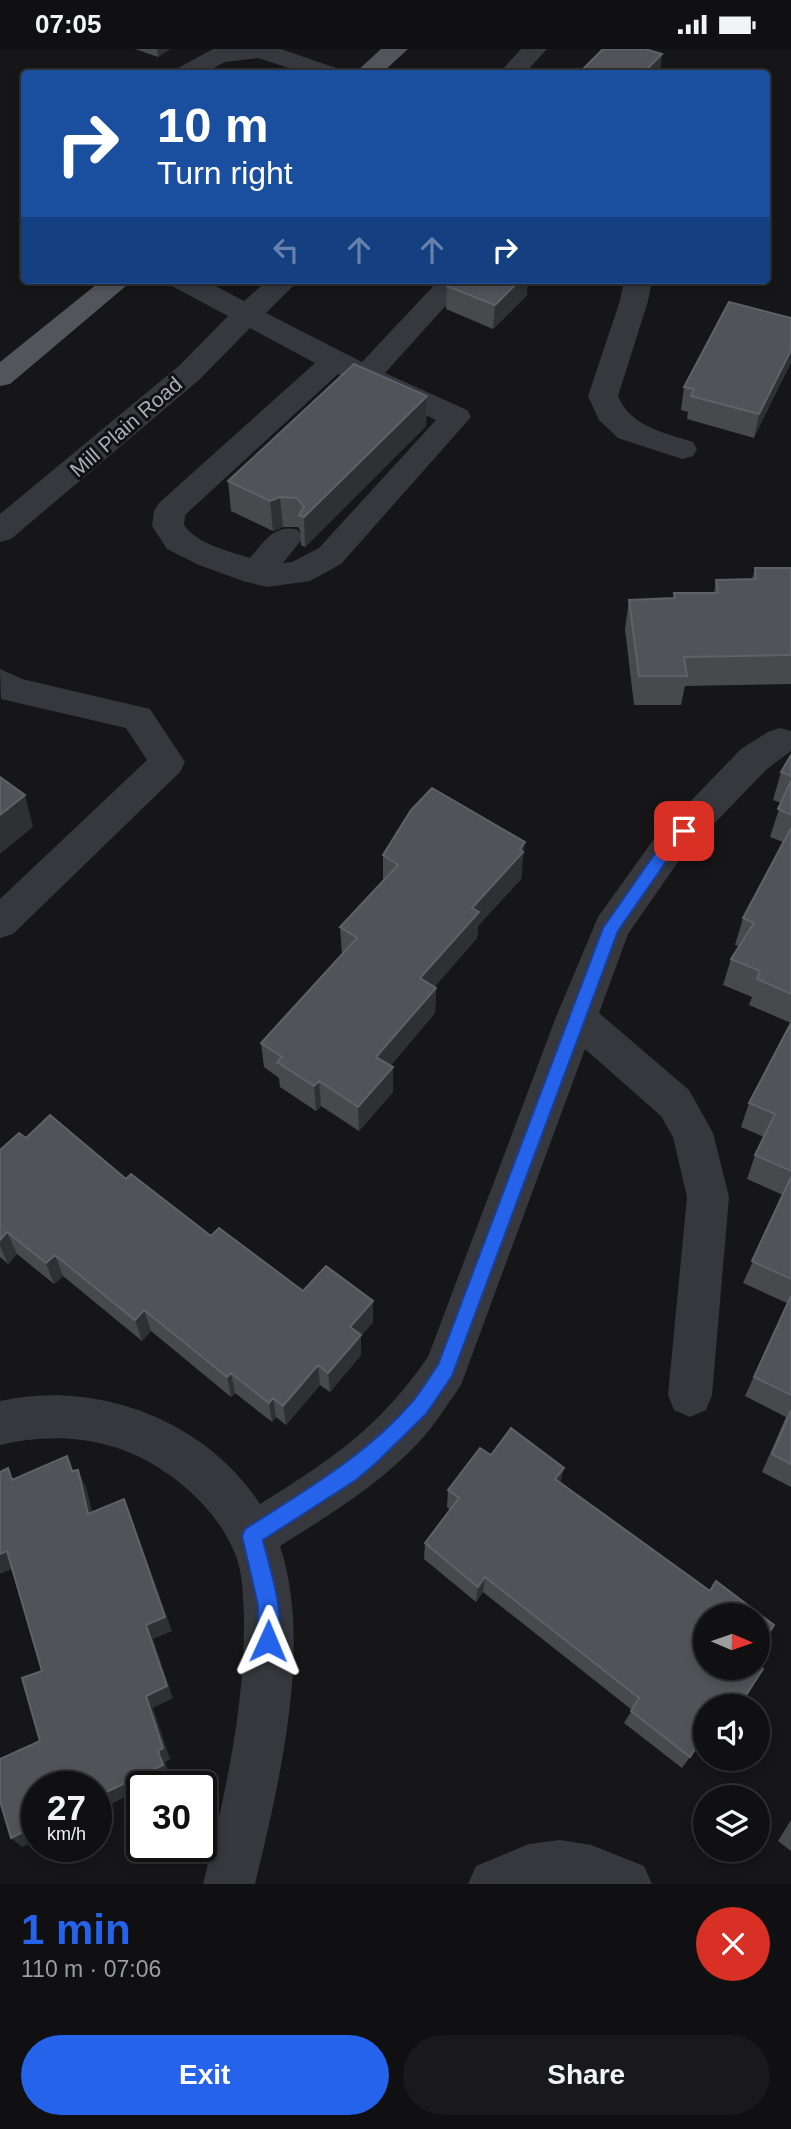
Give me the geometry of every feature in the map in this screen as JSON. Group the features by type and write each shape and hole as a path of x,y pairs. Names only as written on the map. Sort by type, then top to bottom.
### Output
{"main road":[{"path":"371,70 396,49"},
{"path":"0,377 114,284"}],"street":[{"path":"514,70 535,49"},
{"path":"192,70 219,55 260,50 318,70"},
{"path":"189,284 366,375 412,407 456,417 330,556 298,573 267,576 255,573 210,557 178,541 168,526 170,512 335,361"},
{"name":"Mill Plain Road","path":"0,531 190,372 281,284"},
{"path":"366,375 451,284"},
{"path":"637,284 635,301 603,396 610,413 629,431 682,449"},
{"path":"255,573 287,538"},
{"path":"0,682 13,691 138,718 167,762 0,923"},
{"path":"252,1536 349,1474 369,1457 420,1407 445,1370 611,928 667,849 754,759 780,741"},
{"path":"576,1017 674,1103 692,1133 708,1197 690,1395"},
{"path":"0,1423 60,1414 94,1420 139,1433 168,1447 218,1483 252,1536 268,1605 267,1679 262,1739 229,1884"},
{"path":"494,1884 512,1875 569,1864 601,1873 626,1884"}],"building":[{"path":"603,49 645,49 662,54 646,70 582,70"},
{"path":"449,284 516,284 495,305 447,286"},
{"path":"729,302 791,318 791,350 759,414 691,396 694,389 684,387"},
{"path":"354,364 427,396 304,517 299,515 304,507 297,498 280,497 270,501 228,481"},
{"path":"755,568 791,568 791,655 684,657 687,676 639,676 629,600 675,598 674,593 718,593 716,580 756,579"},
{"path":"791,755 791,776 781,772"},
{"path":"0,777 25,795 0,815"},
{"path":"791,781 791,815 778,809"},
{"path":"432,788 525,842 520,849 523,852 472,908 479,912 420,978 436,988 376,1057 393,1067 358,1107 319,1081 314,1086 277,1062 282,1057 261,1043 357,938 340,927 398,865 383,855 411,810"},
{"path":"791,828 791,994 757,979 760,971 731,959 754,923 743,918"},
{"path":"791,1023 791,1171 755,1155 775,1114 749,1103"},
{"path":"50,1115 126,1179 131,1174 211,1236 219,1228 303,1291 326,1266 373,1301 350,1327 361,1335 328,1373 318,1365 283,1406 273,1398 269,1403 231,1373 227,1377 144,1310 135,1320 55,1255 46,1263 7,1232 0,1240 0,1150 19,1133 26,1138"},
{"path":"791,1177 791,1279 752,1261"},
{"path":"791,1296 791,1395 754,1377"},
{"path":"791,1410 791,1464 772,1454"},
{"path":"511,1428 564,1468 555,1479 710,1591 716,1581 745,1603 693,1603 693,1680 756,1680 747,1694 693,1694 693,1752 690,1757 631,1711 639,1698 485,1577 478,1587 425,1543 459,1498 448,1490 480,1448 491,1455"},
{"path":"67,1456 72,1471 78,1470 88,1514 124,1499 165,1617 146,1625 167,1686 146,1696 163,1748 158,1751 163,1765 150,1771 126,1771 126,1783 112,1789 112,1771 21,1771 21,1833 11,1838 0,1801 0,1759 40,1741 22,1678 42,1671 7,1551 0,1554 0,1472 8,1468 12,1480"}],"route":[{"path":"268,1641 268,1605 252,1536 349,1474 369,1457 420,1407 445,1370 611,928 667,849 684,831"}]}
